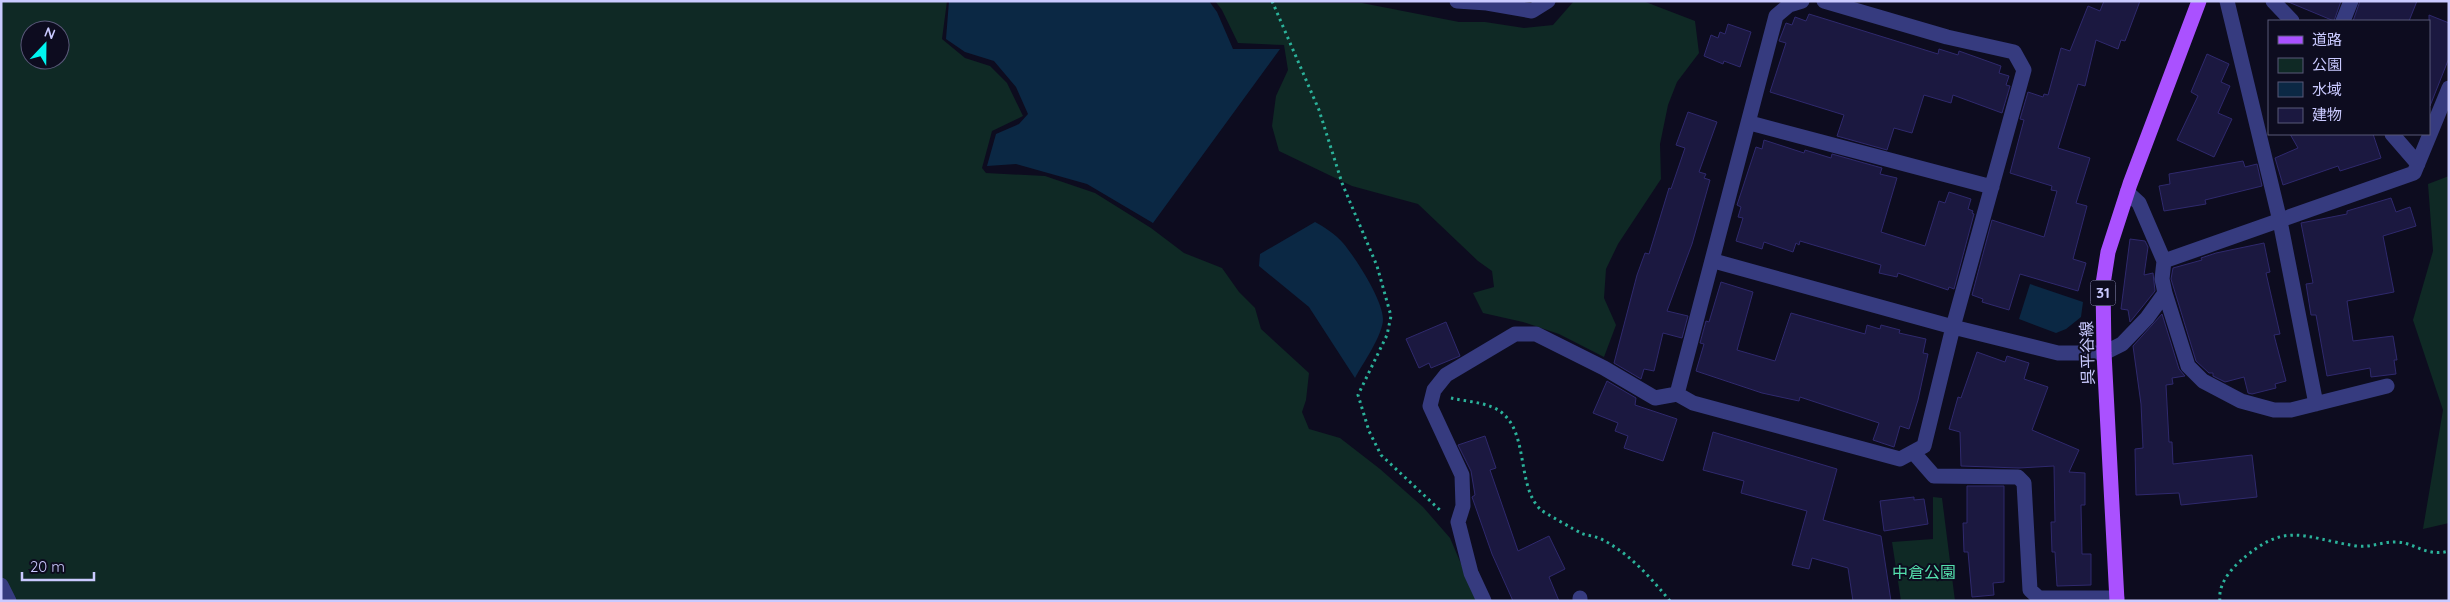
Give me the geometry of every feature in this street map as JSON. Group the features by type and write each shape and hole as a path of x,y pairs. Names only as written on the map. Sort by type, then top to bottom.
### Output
{"main road":[{"name":"呉平谷線","path":"2117,599 2104,353 2103,284 2107,260 2127,192 2199,1"}],"street":[{"path":"1457,1 1488,3 1532,11 1548,1"},
{"path":"1484,601 1471,573 1458,522 1463,506 1462,475 1430,406 1434,390 1446,375 1515,334 1536,334 1604,368 1655,398 1677,394 1693,403 1900,459 1924,446 1953,327 2024,70 2014,52 1947,37 1824,1"},
{"path":"2227,1 2280,221 2316,404"},
{"path":"2274,1 2291,20"},
{"path":"2342,20 2351,1"},
{"path":"1677,394 1714,261 1776,16 1793,2"},
{"path":"2430,135 2449,88"},
{"path":"1750,123 1992,187"},
{"path":"2393,135 2418,164"},
{"path":"2164,261 2414,172 2430,135"},
{"path":"2127,192 2139,203 2164,261 2162,279 2165,293 2188,366 2203,381 2241,401 2274,410 2291,410 2387,386"},
{"path":"1714,261 1953,327 2058,353 2104,353 2122,344 2147,318 2165,293"},
{"path":"1913,452 1934,476 2018,478 2024,482 2030,590 2039,598 2117,599"},
{"path":"1,585 8,601"}],"path":[{"path":"1272,1 1319,110 1342,183 1377,266 1391,316 1387,335 1358,395 1369,431 1382,455 1436,509 1458,522"},
{"path":"1433,395 1492,407 1501,413 1513,427 1525,465 1529,490 1541,510 1581,533 1600,538 1615,547 1636,564 1670,601"},
{"path":"2220,601 2223,581 2234,568 2266,540 2285,536 2320,537 2372,547 2398,542 2426,552 2440,553 2449,551"}],"green space":[{"path":"1,1 947,1 942,39 965,58 990,66 1007,83 1023,116 992,131 982,168 986,173 1045,176 1095,193 1151,228 1184,253 1222,268 1239,292 1255,308 1261,329 1309,373 1306,400 1302,412 1309,429 1340,438 1380,469 1423,507 1450,538 1477,601 1,601"},
{"path":"1215,1 1362,3 1459,22 1485,22 1524,28 1553,25 1574,1 1643,1 1695,21 1699,53 1677,82 1668,105 1660,144 1661,179 1618,244 1606,269 1604,298 1616,325 1604,357 1559,334 1523,322 1483,313 1473,293 1494,287 1492,271 1478,261 1418,204 1352,186 1279,151 1272,126 1276,96 1288,70 1284,45 1238,43 1222,10"},
{"path":"2449,176 2449,523 2423,529 2443,410 2413,320 2433,251 2428,184"},
{"name":"中倉公園","path":"1933,497 1942,498 1955,601 1901,601 1892,542 1933,539"}],"water":[{"path":"949,1 1209,1 1217,12 1233,49 1280,49 1153,223 1087,184 1016,164 987,166 996,134 1019,124 1028,114 1016,87 994,61 965,52 946,39"},
{"path":"1315,222 1334,234 1348,250 1368,279 1382,311 1383,319 1380,333 1355,378 1309,307 1259,266 1260,254"},
{"path":"2030,284 2083,302 2081,317 2066,329 2056,333 2019,319"}],"building":[{"path":"2104,1 2140,1 2125,41 2121,40 2118,49 2096,40 2085,86 2078,84 2058,148 2090,158 2076,203 2087,206 2073,259 2086,263 2078,291 2020,274 2009,310 1982,302 1983,299 1972,295 1992,220 2044,237 2057,191 2051,190 2052,186 2010,173 2024,120 2020,119 2028,92 2043,97 2044,94 2048,95 2061,48 2070,51 2088,6 2100,11"},
{"path":"2286,1 2341,1 2334,20"},
{"path":"2360,1 2417,1 2409,20 2353,20"},
{"path":"1809,14 1938,54 1939,49 1958,55 1959,51 2001,66 1999,73 2009,76 2006,85 2010,86 2002,113 1953,95 1951,103 1924,95 1912,133 1894,128 1887,150 1837,136 1844,115 1770,92 1786,43 1779,41 1786,23 1792,25 1795,17 1806,21"},
{"path":"2429,15 2449,23 2449,58 2430,106 2430,20"},
{"path":"1728,24 1751,32 1740,67 1724,61 1723,64 1704,56 1711,35 1718,38 1720,32 1725,34"},
{"path":"2207,54 2229,64 2221,82 2230,86 2218,113 2232,119 2214,157 2177,140 2198,96 2191,92"},
{"path":"1688,112 1717,122 1699,172 1706,174 1704,178 1710,180 1692,244 1667,311 1688,316 1682,338 1663,333 1654,371 1644,369 1641,379 1614,363 1637,275 1645,253 1649,254 1669,188 1671,189 1685,148 1676,145"},
{"path":"2291,135 2373,135 2381,158 2340,171 2338,166 2283,185 2275,158 2298,148"},
{"path":"1764,140 1804,153 1805,150 1831,158 1832,154 1882,168 1880,174 1897,178 1881,232 1925,246 1939,201 1945,203 1949,192 1971,199 1968,209 1973,211 1972,213 1974,214 1954,289 1949,287 1948,290 1898,273 1897,277 1879,273 1881,265 1800,241 1799,245 1796,243 1793,252 1764,242 1762,249 1736,241 1743,218 1738,217 1741,207 1737,205 1756,147 1762,149"},
{"path":"2243,161 2245,167 2257,164 2262,186 2205,200 2206,204 2164,211 2159,186 2170,184 2169,174"},
{"path":"2391,198 2396,212 2410,207 2416,226 2383,236 2394,292 2347,301 2353,341 2393,336 2397,360 2394,360 2396,374 2371,377 2370,368 2327,376 2316,315 2311,315 2306,284 2313,283 2301,223 2347,214 2347,211"},
{"path":"2130,239 2145,241 2148,247 2144,275 2153,273 2155,291 2130,322 2128,310 2121,309"},
{"path":"2264,243 2270,272 2266,273 2280,334 2274,335 2286,381 2275,384 2276,388 2252,394 2248,393 2244,377 2225,382 2213,376 2213,373 2209,373 2196,361 2171,279 2173,268 2202,260 2201,258 2216,253"},
{"path":"1721,282 1753,292 1737,350 1775,361 1791,313 1865,334 1867,325 1880,329 1881,325 1900,330 1899,333 1926,339 1923,353 1928,354 1918,400 1909,429 1900,426 1894,447 1873,440 1879,423 1800,397 1799,401 1762,393 1696,371 1704,344 1700,343 1706,321 1709,322"},
{"path":"2162,314 2179,369 2185,376 2172,378 2173,384 2166,385 2169,442 2172,442 2173,464 2252,455 2257,497 2181,505 2179,493 2136,495 2135,449 2143,448 2141,404 2133,346"},
{"path":"1446,322 1460,356 1431,368 1429,363 1419,368 1406,339"},
{"path":"1977,352 2005,362 2007,356 2029,363 2024,379 2048,387 2032,430 2079,450 2069,472 2085,473 2085,505 2081,505 2082,554 2091,554 2091,585 2057,586 2055,552 2052,552 2051,522 2055,522 2054,466 2019,468 1961,466 1960,432 1949,429 1958,397 1961,398"},
{"path":"1607,381 1636,398 1635,405 1677,419 1663,461 1624,448 1628,436 1615,431 1618,423 1593,413"},
{"path":"1713,432 1837,469 1823,520 1881,536 1891,601 1853,601 1848,568 1812,558 1809,569 1792,565 1807,511 1741,493 1744,481 1703,470"},
{"path":"1485,436 1496,468 1490,470 1518,551 1549,536 1565,569 1549,577 1559,601 1513,601 1492,554 1472,497 1475,495 1471,471 1458,445"},
{"path":"1967,486 2004,486 2004,582 1993,583 1994,595 1972,597 1968,552 1964,552 1963,523 1967,523"},
{"path":"1914,497 1914,500 1924,499 1928,524 1884,531 1880,501"}]}
